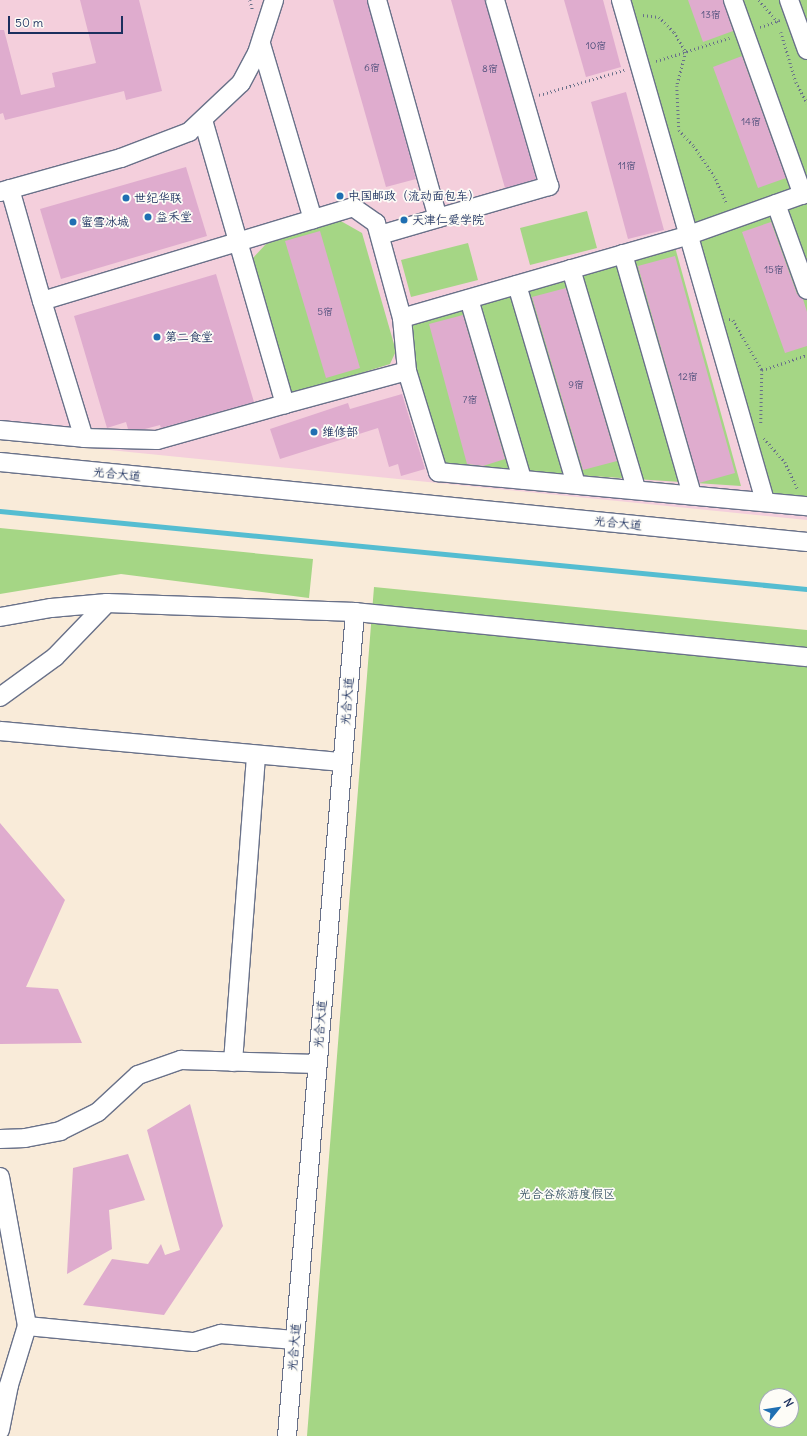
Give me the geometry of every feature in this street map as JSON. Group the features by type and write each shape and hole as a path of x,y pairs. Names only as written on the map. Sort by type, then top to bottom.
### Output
{"street":[{"path":"84,438 42,301 5,190 153,146 189,132 241,82 261,44 274,0"},
{"path":"377,0 438,218"},
{"path":"380,235 549,186 494,0"},
{"path":"402,318 689,235 805,194 733,0"},
{"path":"789,0 807,50"},
{"path":"623,7 765,501"},
{"path":"261,44 313,219"},
{"path":"203,120 285,404"},
{"path":"776,204 807,290"},
{"path":"42,301 353,207 376,223 380,235 402,318 407,371 438,472 765,501 806,506"},
{"path":"623,254 692,495"},
{"path":"571,269 636,490"},
{"path":"517,285 576,484"},
{"path":"470,299 522,479"},
{"path":"0,430 84,438 157,440 407,371"},
{"name":"光合大道","path":"0,462 807,542"},
{"path":"0,697 55,657 107,603"},
{"path":"0,618 51,608 107,603 355,612 807,657"},
{"name":"光合大道","path":"287,1436 355,612"},
{"path":"0,731 342,762"},
{"path":"233,1062 256,755"},
{"path":"0,1139 25,1138 60,1131 98,1112 138,1075 181,1060 317,1064"},
{"path":"0,1177 27,1326 9,1385 0,1430"},
{"path":"27,1326 194,1342 221,1334 295,1340"}],"path":[{"path":"759,0 778,21 796,82 807,103"},
{"path":"623,7 660,17 674,32 686,52 677,86 679,130 694,146 716,179 733,219"},
{"path":"523,99 686,52"},
{"path":"710,311 733,320 762,370 761,426"},
{"path":"762,370 807,355"},
{"path":"762,434 785,462 806,506"}],"shaded area":[{"name":"天津仁爱学院","path":"0,0 807,0 807,520 0,439"}],"green space":[{"path":"630,0 807,0 807,499 774,496"},
{"path":"587,211 597,248 530,265 520,228"},
{"path":"339,220 362,233 396,351 390,364 291,395 251,260 266,244"},
{"path":"468,243 478,280 411,297 401,260"},
{"path":"675,247 741,486 441,466 411,368 413,323"},
{"path":"0,528 313,559 309,598 121,574 0,594"},
{"name":"光合谷旅游度假区","path":"374,587 807,630 807,1436 307,1436"}],"building":[{"path":"80,0 139,0 162,91 126,100 124,91 5,120 3,113 0,114 0,30 4,30 21,95 55,87 52,73 96,63"},
{"path":"333,0 367,0 416,179 386,187"},
{"path":"451,0 485,0 536,179 505,188"},
{"path":"564,0 603,0 621,67 586,77"},
{"path":"688,0 723,0 733,31 703,42"},
{"path":"742,56 786,178 758,188 713,67"},
{"path":"626,92 664,230 628,239 591,102"},
{"path":"186,167 207,236 61,279 40,209"},
{"path":"771,222 797,294 803,299 807,312 807,346 785,353 742,232"},
{"path":"320,231 360,368 326,378 285,241"},
{"path":"675,256 735,473 699,483 638,266"},
{"name":"第二食堂","path":"216,274 254,402 161,428 160,425 145,429 128,429 126,422 107,428 74,316"},
{"path":"566,288 617,461 583,470 532,297"},
{"path":"463,315 505,459 483,466 467,464 429,324"},
{"path":"402,394 425,469 401,476 398,464 389,467 378,428 280,459 270,429 348,403 350,409"},
{"path":"0,823 65,900 26,987 58,989 82,1043 0,1044"},
{"path":"190,1104 223,1226 164,1315 83,1305 112,1259 148,1264 161,1244 165,1255 180,1250 147,1130"},
{"path":"128,1154 145,1200 109,1210 112,1249 67,1274 73,1168"}],"waterway":[{"path":"0,511 807,589"}],"place":[{"name":"中国邮政（流动面包车）","path":"340,196"},
{"name":"世纪华联","path":"126,198"},
{"name":"益禾堂","path":"148,217"},
{"name":"天津仁爱学院","path":"404,220"},
{"name":"蜜雪冰城","path":"73,222"},
{"name":"第二食堂","path":"157,337"},
{"name":"维修部","path":"314,432"}]}
